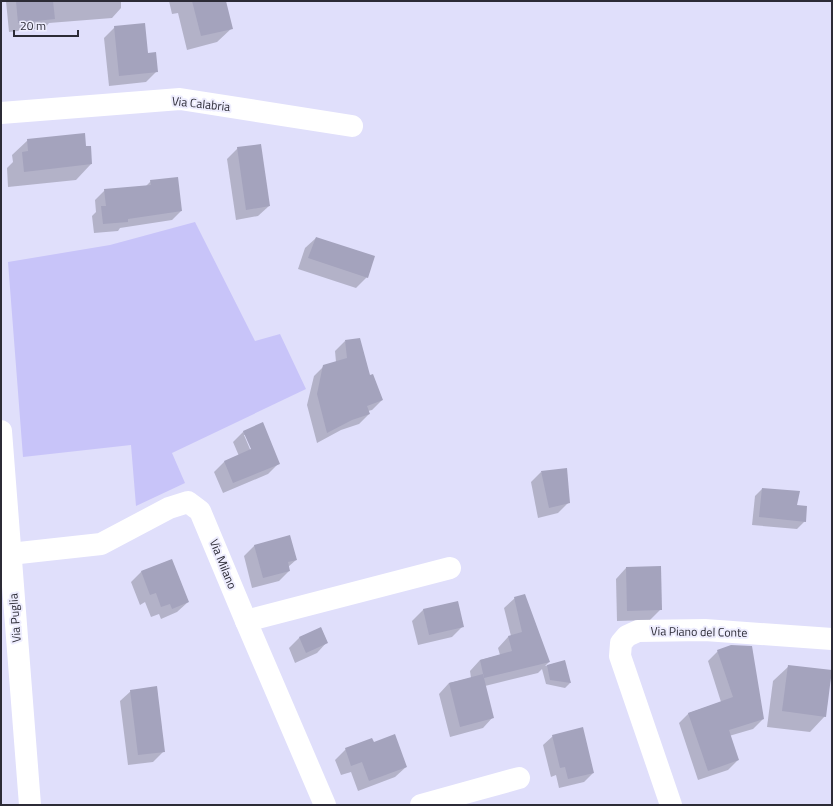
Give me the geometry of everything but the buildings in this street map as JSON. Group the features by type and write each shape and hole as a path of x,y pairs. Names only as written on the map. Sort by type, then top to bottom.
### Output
{"street":[{"name":"Via Calabria","path":"1,113 180,99 352,126"},
{"name":"Via Puglia","path":"1,430 30,805"},
{"name":"Via Milano","path":"10,554 101,544 169,508 188,502 200,511 325,805"},
{"path":"246,621 450,568"},
{"name":"Via Piano del Conte","path":"671,805 620,656 621,643 627,636 638,631 705,630 832,639"},
{"path":"421,805 519,778"}],"shaded area":[{"path":"195,222 255,341 280,334 306,389 172,453 185,483 136,506 131,445 23,457 8,262 110,245"}]}
